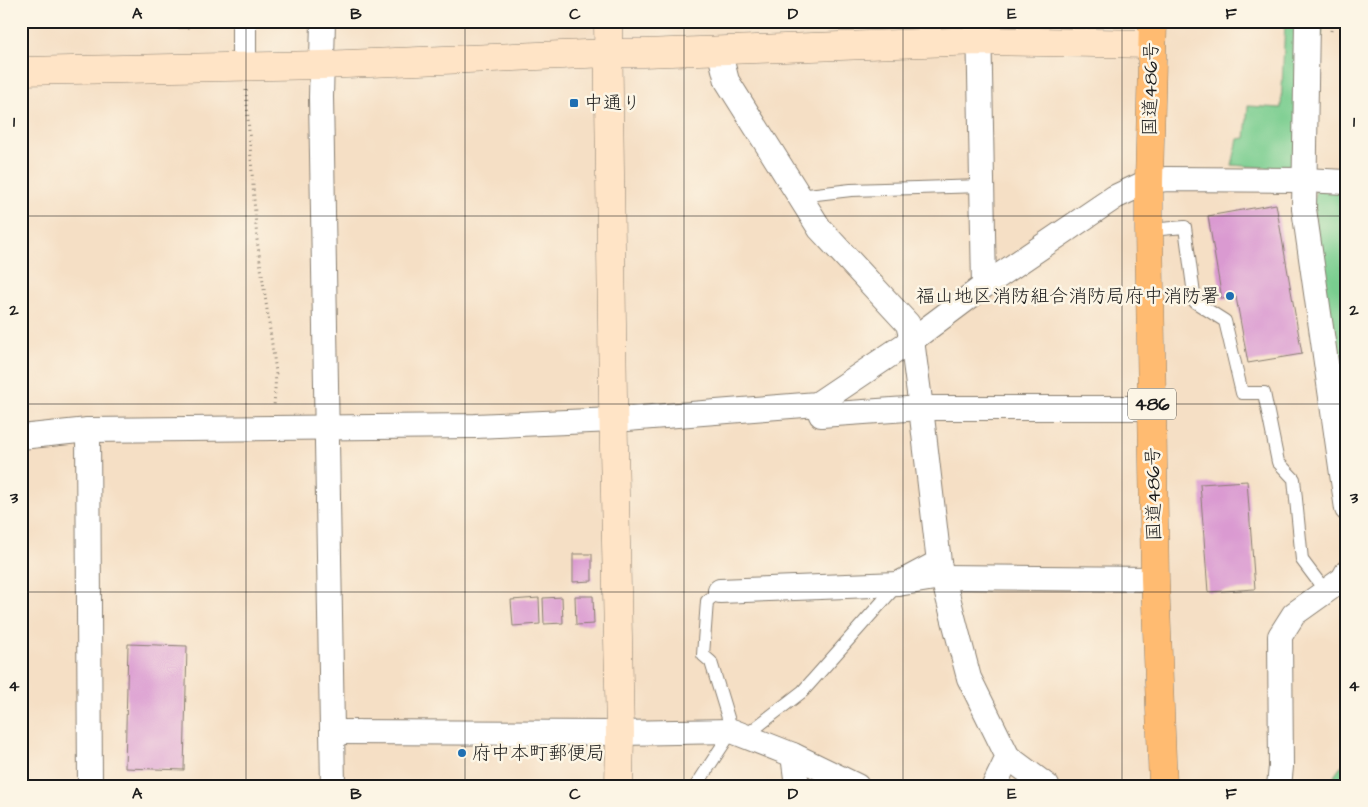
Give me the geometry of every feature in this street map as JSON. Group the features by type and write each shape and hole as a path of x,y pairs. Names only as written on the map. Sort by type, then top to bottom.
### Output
{"highway":[{"name":"国道486号","path":"1152,32 1149,230 1155,579 1163,786"}],"street":[{"path":"244,21 244,66"},
{"path":"323,21 321,97 333,786"},
{"path":"608,21 620,733 619,786"},
{"path":"1307,21 1309,180 1304,209 1347,510"},
{"path":"21,71 322,65 719,50 980,31 1152,32"},
{"path":"980,31 984,286"},
{"path":"719,50 727,81 820,229 908,324 912,340 921,408 940,569 969,678 1008,757 1047,786"},
{"path":"21,437 88,430 475,426 614,420 817,404 912,340 984,286 1115,197 1149,181 1167,179 1347,182"},
{"path":"817,404 822,415 921,408 1152,408"},
{"path":"88,430 90,786"},
{"path":"720,591 898,584 940,569 1155,579"},
{"path":"1279,786 1281,767 1280,636 1294,614 1343,579 1347,572"},
{"path":"332,732 739,733 792,755 857,786"},
{"path":"792,755 797,786"},
{"path":"994,786 1008,757"}],"lane":[{"path":"799,196 852,190 982,186"},
{"path":"1149,230 1185,227 1195,302 1225,321 1242,393 1264,393 1278,462 1294,479 1302,560 1326,592"},
{"path":"696,786 739,733 803,690 898,584"},
{"path":"720,591 707,601 703,655 711,662 739,733"}],"path":[{"path":"244,66 257,240 276,372 272,428"}],"green space":[{"path":"1285,21 1324,21 1313,95 1294,170 1232,165 1238,139 1245,138 1248,106 1281,108"},
{"path":"1347,74 1347,163 1341,163"},
{"path":"1316,189 1347,191 1347,468 1313,201"},
{"path":"1347,758 1347,786 1327,786"}],"building":[{"path":"146,21 188,21 188,28 146,28"},
{"path":"1276,204 1302,354 1248,363 1236,297 1222,299 1208,216"},
{"path":"1247,481 1255,589 1208,592 1200,484"},
{"path":"573,554 592,554 592,581 573,582"},
{"path":"575,596 593,596 594,624 576,625"},
{"path":"562,597 563,623 544,624 543,598"},
{"path":"539,598 540,624 513,626 511,600"},
{"path":"128,644 187,646 184,770 125,768"}],"place":[{"name":"中通り","path":"574,103"},
{"name":"福山地区消防組合消防局府中消防署","path":"1230,296"},
{"name":"府中本町郵便局","path":"462,753"}]}
